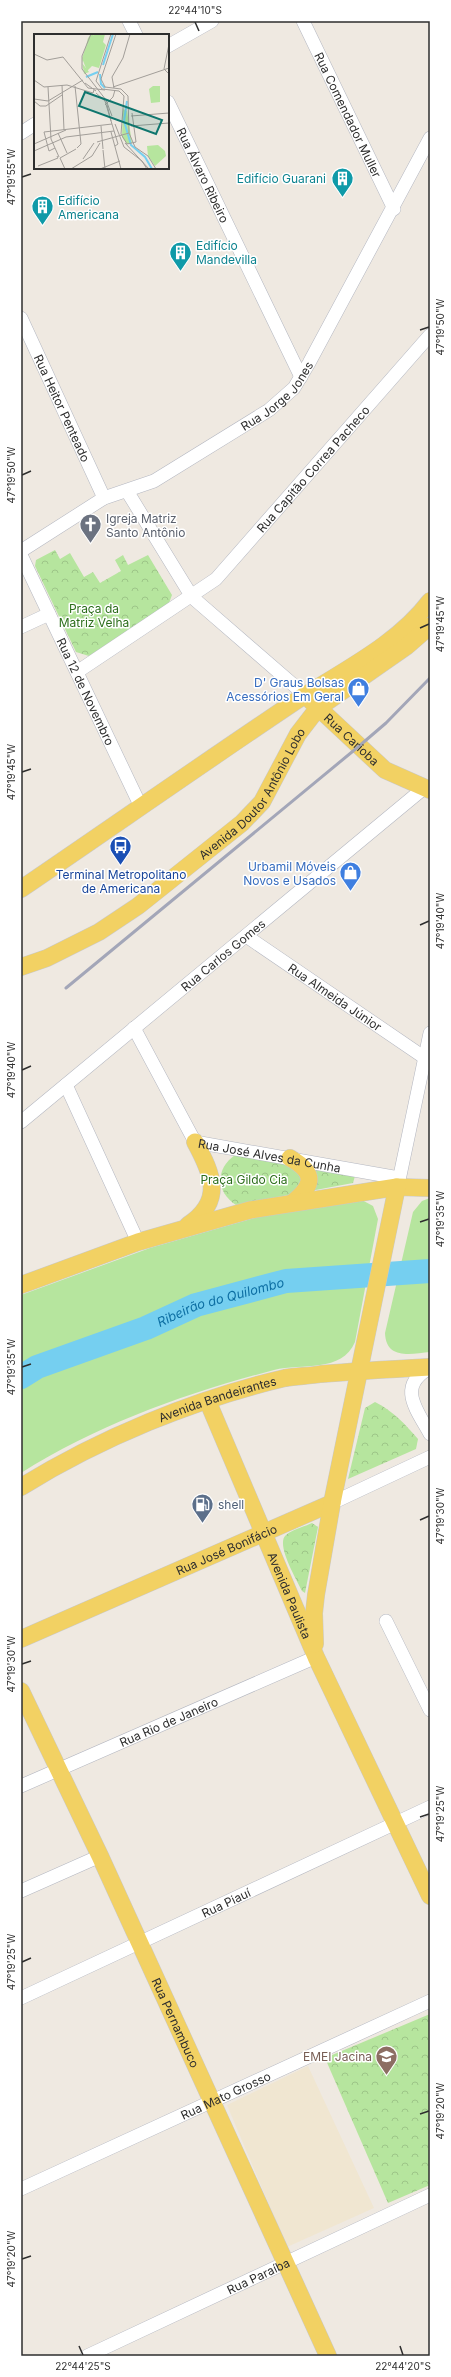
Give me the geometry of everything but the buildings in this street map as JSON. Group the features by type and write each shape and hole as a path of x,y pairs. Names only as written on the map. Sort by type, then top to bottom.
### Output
{"main road":[{"name":"Avenida Doutor Antônio Lobo","path":"21,889 306,695 400,633 417,618 430,601"},
{"name":"Avenida Doutor Antônio Lobo","path":"21,967 47,958 99,932 138,906 242,823 262,802 298,734 318,708 406,646 430,626"},
{"name":"Rua Carioba","path":"306,695 385,770 427,789"},
{"path":"185,1227 203,1212 210,1199 212,1189 208,1166 195,1142"},
{"path":"290,1158 305,1168 310,1178 307,1189 292,1203"},
{"path":"21,1286 138,1242 185,1227 250,1210 398,1182 428,1188"},
{"name":"Avenida Paulista","path":"316,1657 314,1613 332,1503 361,1371 398,1182"},
{"name":"Avenida Bandeirantes","path":"21,1487 56,1465 102,1442 154,1421 208,1402 286,1378 361,1371 430,1368"},
{"path":"328,1374 346,1387 353,1406"},
{"name":"Avenida Paulista","path":"208,1402 316,1657 430,1896"},
{"name":"Rua José Bonifácio","path":"21,1639 332,1503"},
{"name":"Rua Pernambuco","path":"21,1691 100,1856 328,2356"}],"street":[{"path":"129,21 136,34"},
{"path":"169,45 212,21"},
{"name":"Rua Comendador Muller","path":"303,21 394,209"},
{"name":"Rua Álvaro Ribeiro","path":"169,104 301,377"},
{"path":"21,133 34,125"},
{"name":"Rua Jorge Jones","path":"21,551 104,498 127,491 163,476 269,410 287,396 301,377 394,209 430,138"},
{"name":"Rua Heitor Penteado","path":"21,318 24,332 104,498"},
{"name":"Rua Capitão Correa Pacheco","path":"77,672 192,597 216,579 430,335"},
{"name":"Rua Carioba","path":"127,491 192,597 306,695"},
{"name":"Rua 12 de Novembro","path":"21,555 141,807"},
{"path":"21,627 49,614"},
{"name":"Rua Carlos Gomes","path":"21,1122 427,789"},
{"name":"Rua Almeida Júnior","path":"246,936 425,1058"},
{"name":"Rua José Alves da Cunha","path":"134,1028 195,1142 290,1158 398,1182"},
{"path":"398,1182 430,1033"},
{"path":"66,1085 138,1242"},
{"path":"430,1368 417,1376 413,1382 411,1391 412,1402 430,1434"},
{"name":"Rua José Bonifácio","path":"332,1503 430,1457"},
{"path":"386,1620 430,1710"},
{"name":"Rua Rio de Janeiro","path":"21,1786 316,1657"},
{"name":"Rua Piauí","path":"21,1998 140,1944 430,1807"},
{"path":"21,1891 100,1856"},
{"name":"Rua Mato Grosso","path":"21,2189 430,2001"},
{"name":"Rua Paraíba","path":"86,2356 430,2195"}],"shaded area":[{"path":"308,2066 374,2208 287,2247 227,2105"}],"green space":[{"name":"Praça da Matriz Velha","path":"55,550 60,559 70,553 84,577 93,572 100,583 121,571 115,560 123,555 128,565 148,555 172,595 169,603 89,656 76,652 35,566 36,560"},
{"name":"Praça Gildo Cia","path":"235,1155 355,1176 353,1183 236,1205 229,1200 225,1194 220,1180 224,1167"},
{"path":"430,1198 430,1352 415,1354 401,1353 390,1348 386,1342 385,1333 413,1212 422,1201"},
{"path":"360,1199 373,1206 378,1219 355,1342 349,1352 331,1363 274,1370 176,1400 81,1439 21,1473 21,1295 150,1248 265,1215"},
{"path":"375,1402 398,1418 418,1439 416,1449 348,1479 365,1408"},
{"path":"312,1523 318,1527 305,1593 302,1591 288,1562 283,1546 283,1540 289,1533"},
{"path":"430,2014 430,2185 388,2203 325,2058"}],"waterway":[{"name":"Ribeirão do Quilombo","path":"21,1377 37,1367 146,1328 196,1305 286,1281 430,1271"}],"railway":[{"path":"66,988 358,747 386,723 430,678"}],"place":[{"name":"Edifício Guarani","path":"342,198"},
{"name":"Edifício Americana","path":"42,226"},
{"name":"Edifício Mandevilla","path":"180,272"},
{"name":"Igreja Matriz Santo Antônio","path":"90,544"},
{"name":"D' Graus Bolsas Acessórios Em Geral","path":"359,708"},
{"name":"Terminal Metropolitano de Americana","path":"121,866"},
{"name":"Urbamil Móveis Novos e Usados","path":"351,892"},
{"name":"shell","path":"203,1524"},
{"name":"EMEI Jacina","path":"387,2076"}]}
